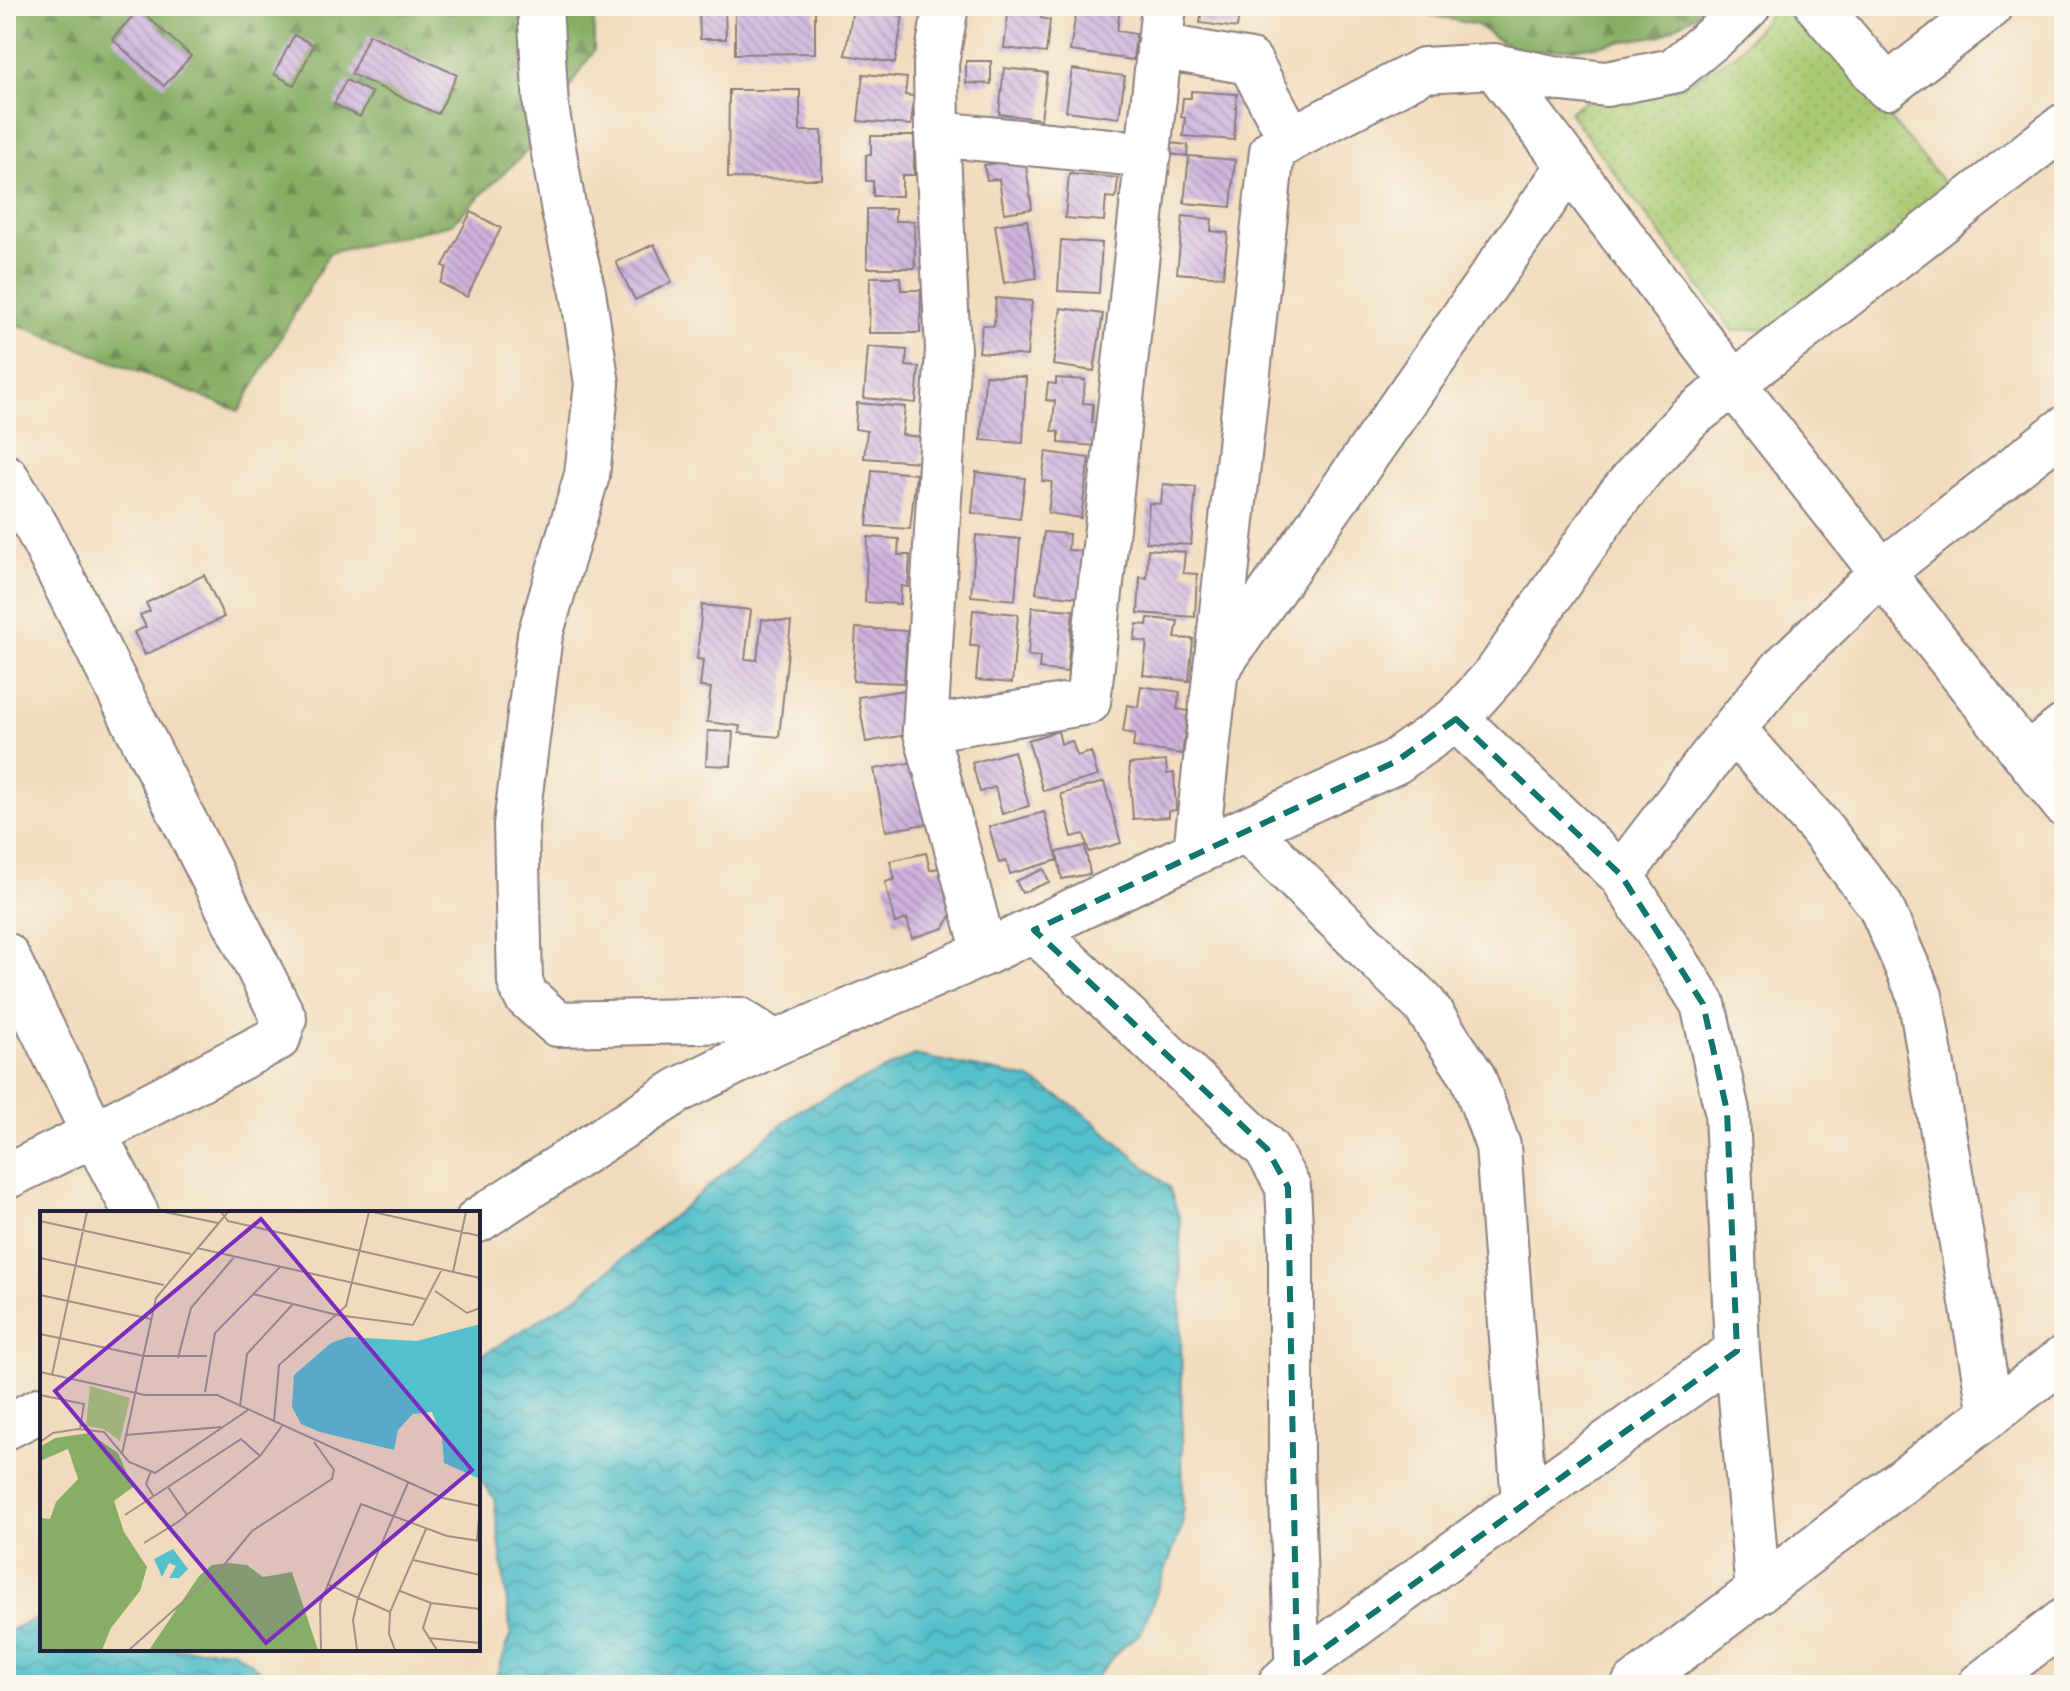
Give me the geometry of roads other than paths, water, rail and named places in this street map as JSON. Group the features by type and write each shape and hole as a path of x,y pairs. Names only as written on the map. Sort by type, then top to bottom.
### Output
{"street":[{"path":"540,6 546,107 564,211 583,292 597,384 587,475 540,635 516,825 520,982 526,996 557,1024 739,1020 775,1043"},
{"path":"946,6 936,64 948,349 925,729 985,953"},
{"path":"1196,852 1272,151 1424,70 1494,66 1553,78 1606,84 1673,71 1748,6"},
{"path":"1818,6 1887,87 1991,6"},
{"path":"925,729 1088,702 1161,26 1250,62 1291,139"},
{"path":"1494,66 1734,384 2064,804"},
{"path":"480,1219 679,1090 775,1043 985,953 1196,852 1395,762 1456,719 1497,673 1612,505 1689,418 2064,126"},
{"path":"937,134 1149,155"},
{"path":"1214,672 1569,166"},
{"path":"1621,875 1785,666 1881,573 2064,429"},
{"path":"6,477 21,535 284,1019 278,1038 6,1177"},
{"path":"1456,719 1621,875 1703,1004 1727,1111 1737,1351 1758,1592"},
{"path":"2027,755 2064,727"},
{"path":"1733,729 1820,827 1880,905 1920,996 1991,1414"},
{"path":"1247,830 1424,1004 1473,1077 1498,1146 1524,1502"},
{"path":"1034,930 1267,1149 1288,1187 1291,1246 1292,1679"},
{"path":"6,955 135,1211"},
{"path":"1292,1679 1524,1502 1737,1351"},
{"path":"1634,1685 2064,1358"},
{"path":"6,1427 40,1410"},
{"path":"1980,1685 2064,1621"}],"water":[{"path":"914,1055 1030,1079 1079,1109 1169,1187 1180,1220 1183,1524 1141,1633 1120,1649 1090,1685 493,1685 511,1635 494,1498 480,1480 480,1357 577,1297 798,1111"},
{"path":"40,1617 40,1651 234,1651 286,1685 6,1685 6,1632"}]}
